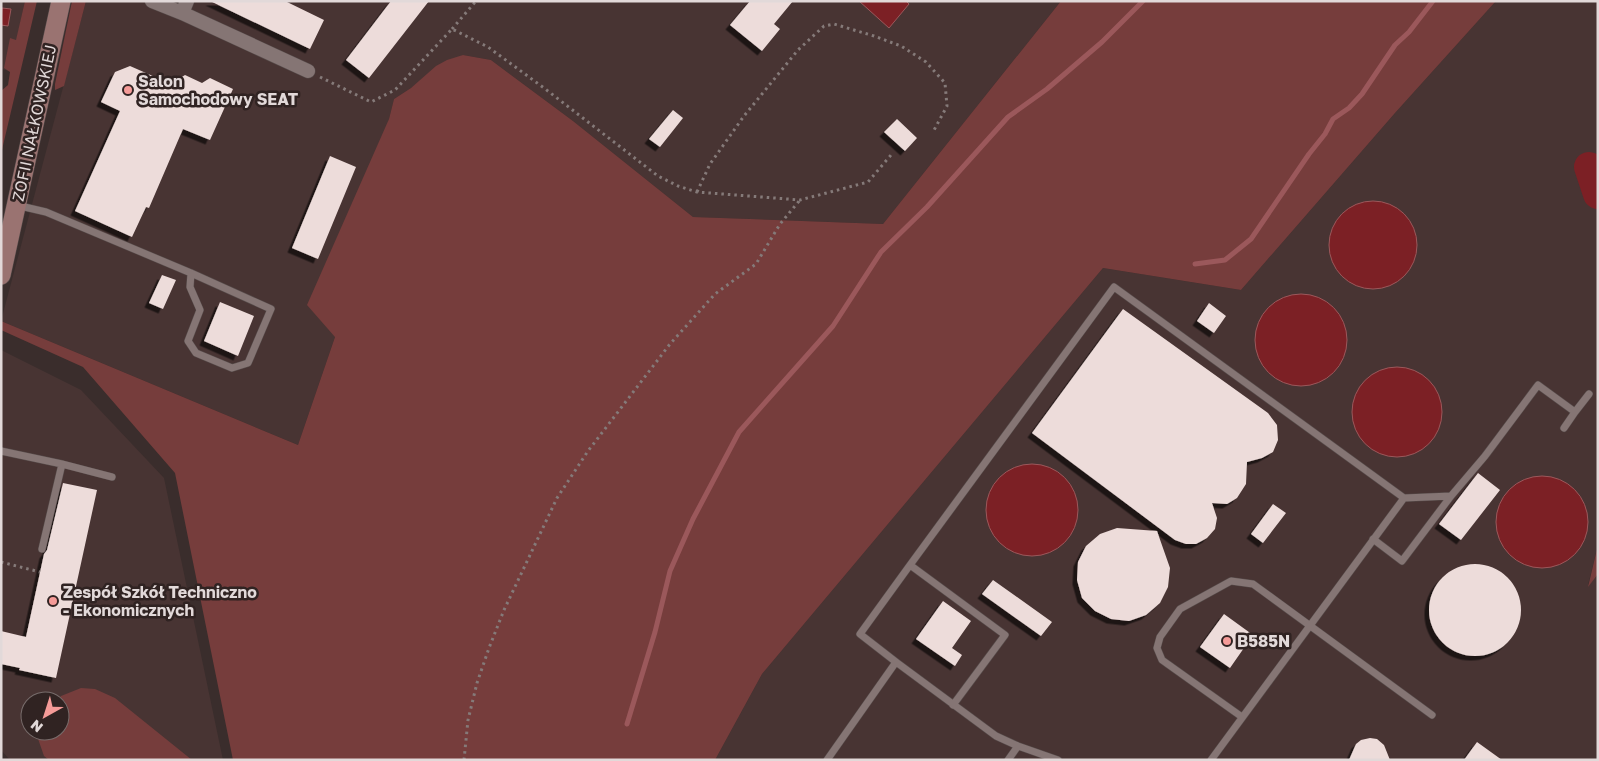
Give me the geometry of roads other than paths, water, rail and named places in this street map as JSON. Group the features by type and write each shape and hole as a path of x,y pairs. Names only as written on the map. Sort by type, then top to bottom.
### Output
{"street":[{"name":"ZOFII NAŁKOWSKIEJ","path":"1,274 61,1"},
{"path":"152,1 184,7 308,71"}],"lane":[{"path":"16,205 46,212 191,273 271,309 248,363 232,368 196,353 188,341 200,310 190,287 191,273"},
{"path":"1058,760 996,736 860,634 1114,287 1404,498 1451,496"},
{"path":"1373,539 1402,561 1538,385 1575,412"},
{"path":"1564,428 1589,394"},
{"path":"1,451 112,477"},
{"path":"42,549 62,464"},
{"path":"1211,760 1404,498"},
{"path":"910,565 1005,635 953,705"},
{"path":"1242,717 1162,660 1157,648 1160,637 1180,609 1231,582 1253,584 1432,714"},
{"path":"827,760 896,662"},
{"path":"1008,760 1018,746"}],"waterway":[{"path":"627,724 655,632 670,571 693,519 739,432 833,326 881,252 927,207 1008,117 1047,89 1102,42 1143,1"},
{"path":"1195,264 1225,260 1251,239 1309,154 1325,134 1333,119 1349,108 1362,94 1395,45 1409,32 1433,1"},
{"path":"1589,167 1598,194"}],"place":[{"name":"Salon Samochodowy SEAT","path":"128,90"},
{"name":"Zespół Szkół Techniczno - Ekonomicznych","path":"53,601"},
{"name":"B585N","path":"1227,641"}]}
